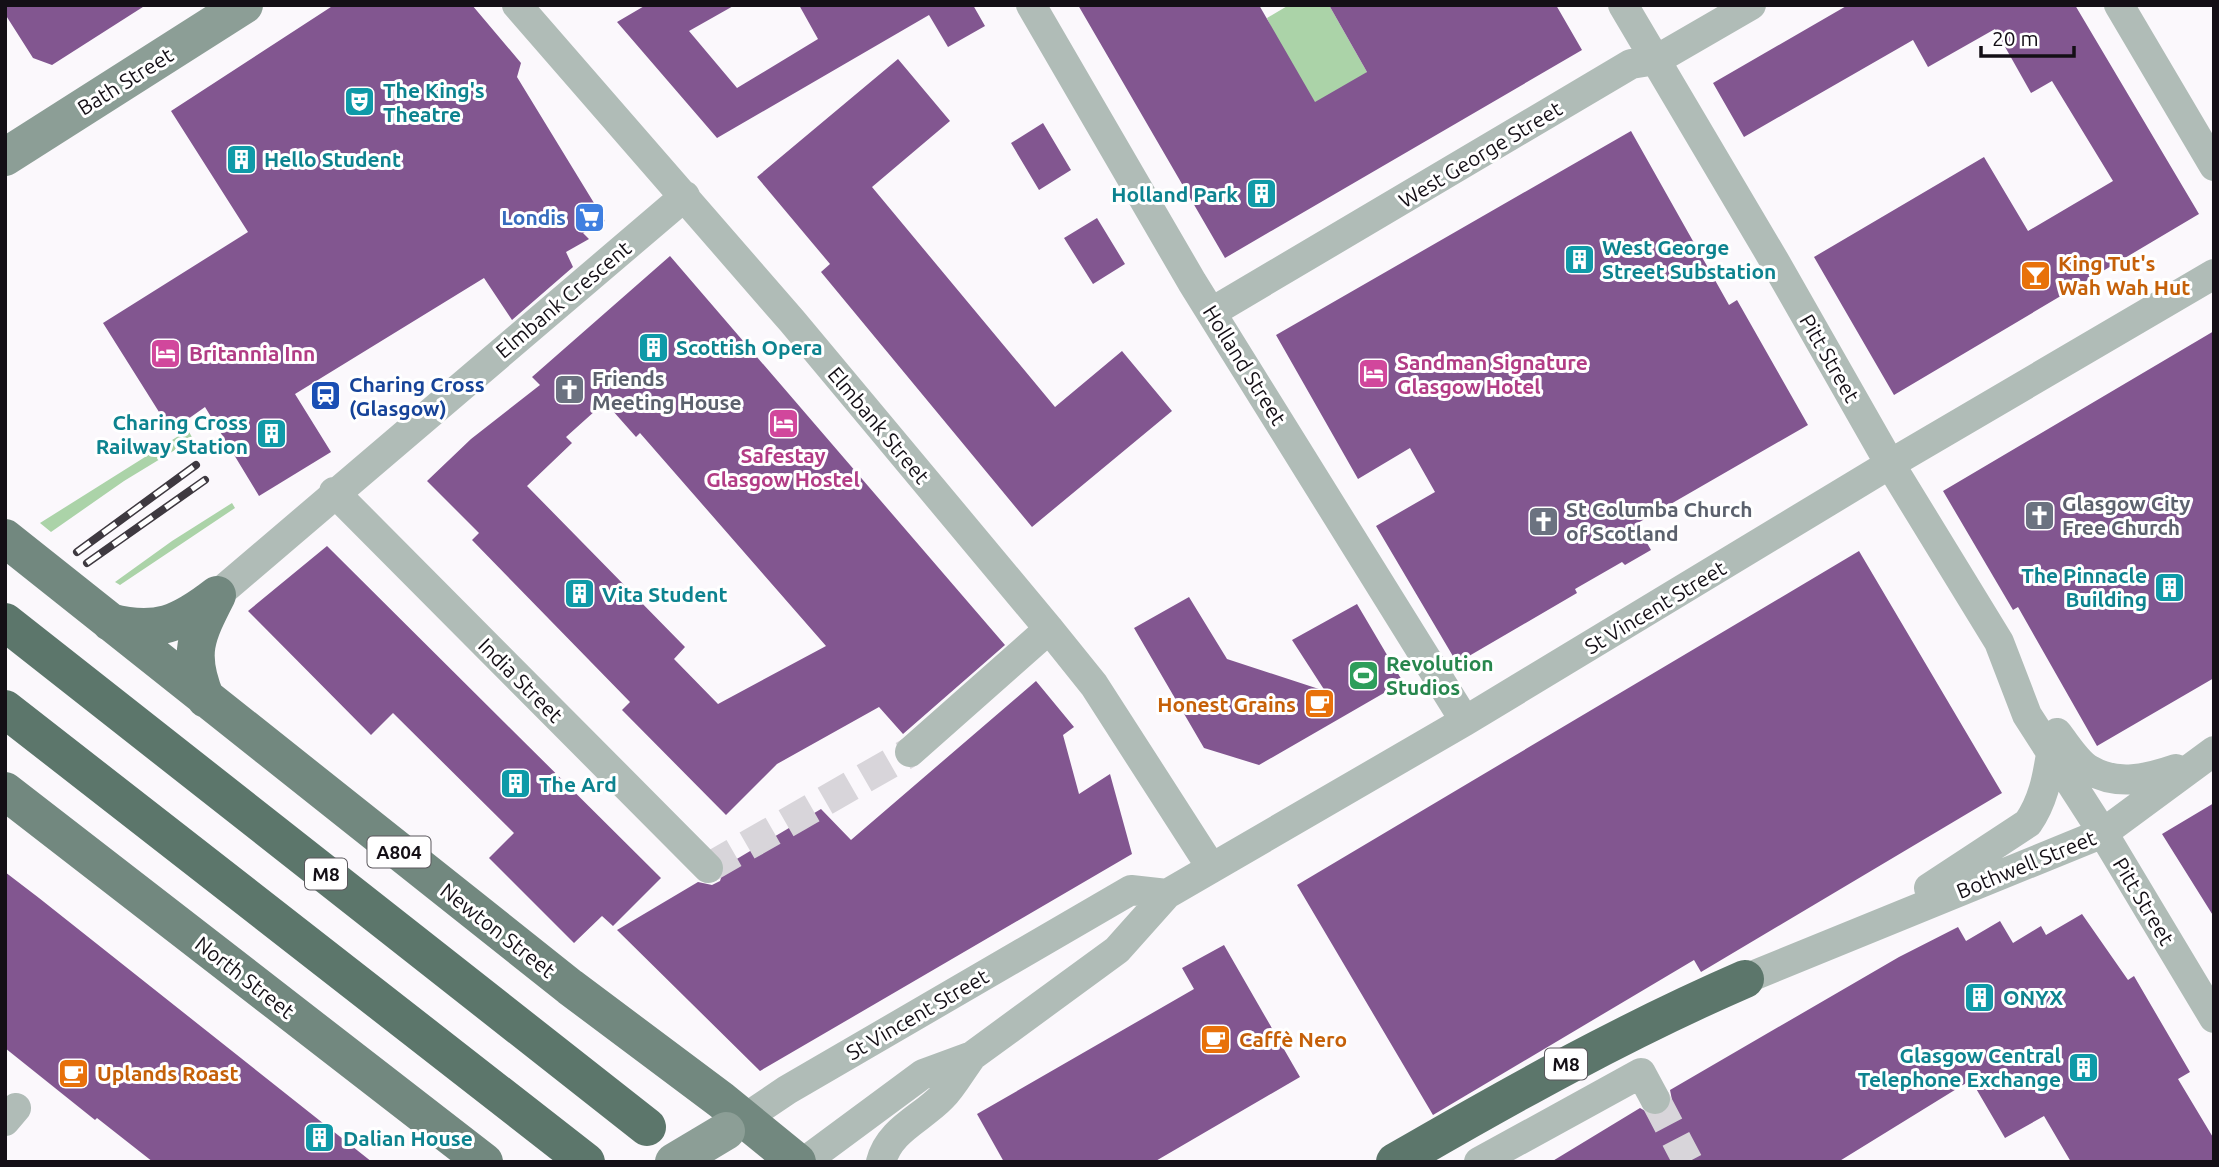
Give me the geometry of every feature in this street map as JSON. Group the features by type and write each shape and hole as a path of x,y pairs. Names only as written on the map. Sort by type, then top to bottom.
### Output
{"highway":[{"name":"M8","path":"5,622 647,1127"},
{"path":"5,709 586,1162"},
{"name":"M8","path":"1395,1162 1574,1059 1664,1014 1745,978"}],"main road":[{"name":"Newton Street","path":"5,538 570,987 735,1124 797,1162"},
{"path":"110,622 145,630 173,623 218,595"},
{"path":"206,698 194,667 194,652 199,630 218,595"},
{"name":"North Street","path":"5,791 484,1162"}],"street":[{"name":"Bath Street","path":"5,157 244,5"},
{"name":"Elmbank Street","path":"517,5 685,196 1049,629 1094,685 1212,867"},
{"name":"Holland Street","path":"1031,5 1212,312 1465,721"},
{"name":"Pitt Street","path":"1623,5 1890,464 1999,642 2027,715 2103,833 2214,1018"},
{"name":"West George Street","path":"1212,312 1631,64 1656,60 1751,5"},
{"path":"2119,5 2214,166"},
{"name":"Elmbank Crescent","path":"218,595 334,492 685,196"},
{"name":"St Vincent Street","path":"804,1162 923,1074 972,1056 1117,950 1167,894 1465,721 1890,464 2214,274"},
{"name":"India Street","path":"334,492 708,868"},
{"path":"910,752 1049,629"},
{"path":"2027,715 2052,727 2088,770 2115,779 2153,777 2205,757"},
{"name":"Bothwell Street","path":"1861,932 2028,823 2042,797 2051,754"},
{"name":"Bothwell Street","path":"1745,978 2103,833 2205,757"},
{"name":"St Vincent Street","path":"674,1162 787,1090 1130,890 1167,894"},
{"name":"St Vincent Street","path":"881,1162 885,1149 898,1133 942,1097 972,1056"},
{"path":"1479,1162 1641,1073 1655,1099"}],"green space":[{"path":"1289,5 1329,5 1367,72 1317,130 1267,18"},
{"path":"188,430 193,439 124,481 51,532 40,523"},
{"path":"232,503 235,508 120,585 115,582 172,541"}],"building":[{"path":"5,5 146,5 52,65 33,58 5,14"},
{"path":"334,5 472,5 521,63 517,77 605,221 583,233 589,239 566,252 573,267 512,320 484,278 295,394 331,452 259,496 205,407 171,431 103,323 248,232 171,111"},
{"path":"646,5 735,5 689,31 737,88 818,39 799,5 973,5 985,26 948,47 929,15 717,138 617,22"},
{"name":"Holland Park","path":"1078,5 1259,5 1315,102 1367,72 1329,5 1556,5 1582,50 1225,258"},
{"path":"1848,5 2075,5 2199,214 1894,395 1814,257 1984,157 2028,231 2113,181 2052,81 2031,93 1995,29 1928,67 1913,40 1744,137 1713,83"},
{"path":"898,59 950,121 872,187 1055,407 1122,351 1172,411 1032,527 821,272 830,264 757,177"},
{"path":"1043,123 1071,170 1039,190 1011,143"},
{"path":"1631,131 1729,305 1737,300 1808,425 1636,524 1651,550 1625,565 1622,562 1575,589 1577,593 1457,663 1376,526 1435,492 1410,448 1358,479 1276,335"},
{"path":"1097,218 1125,264 1093,284 1064,238"},
{"path":"670,256 1005,645 903,734 879,707 777,764 726,815 622,710 630,702 472,540 479,533 427,481 471,439 540,385 532,377","holes":["605,402 636,437 640,433 826,646 718,704 674,659 685,647 527,486 572,443 566,437"]},
{"path":"2214,331 2214,678 2097,746 2018,607 2013,610 1943,491"},
{"name":"The Ard","path":"327,546 661,878 613,926 602,916 574,943 489,858 514,833 393,713 371,735 248,611"},
{"path":"1859,551 2002,793 1701,972 1694,960 1433,1115 1297,885"},
{"path":"1189,597 1227,659 1325,691 1292,640 1357,604 1403,682 1259,765 1204,748 1134,628"},
{"path":"1036,681 1074,727 1063,735 1079,794 1110,774 1132,854 760,1071 617,930 698,882 712,885 720,881 725,866 821,809 851,840"},
{"path":"2214,803 2214,917 2162,834"},
{"path":"5,872 372,1162 153,1162 97,1118 95,1120 5,1048"},
{"path":"2082,914 2128,980 2134,976 2190,1072 2178,1079 2214,1139 2214,1162 2071,1162 2044,1116 2005,1138 1971,1080 1838,1162 1551,1162 1640,1108 1654,1116 1664,1114 1672,1100 1670,1090 1899,957 1958,927 1966,941 2000,921 2013,943 2041,926 2046,935"},
{"path":"1224,945 1300,1077 1154,1162 1004,1162 977,1114 1194,989 1182,968"}],"tunnel":[{"path":"708,868 910,752"},
{"path":"1655,1099 1688,1162"}],"railway":[{"path":"77,552 196,465"},
{"path":"87,563 205,480"}],"place":[{"name":"The King's Theatre","path":"360,102"},
{"name":"Hello Student","path":"241,159"},
{"name":"Holland Park","path":"1261,194"},
{"name":"Londis","path":"589,217"},
{"name":"West George Street Substation","path":"1579,259"},
{"name":"King Tut's Wah Wah Hut","path":"2035,275"},
{"name":"Scottish Opera","path":"653,347"},
{"name":"Britannia Inn","path":"166,353"},
{"name":"Sandman Signature Glasgow Hotel","path":"1374,374"},
{"name":"Friends Meeting House","path":"569,390"},
{"name":"Charing Cross (Glasgow)","path":"326,396"},
{"name":"Safestay Glasgow Hostel","path":"783,423"},
{"name":"Charing Cross Railway Station","path":"271,434"},
{"name":"Glasgow City Free Church","path":"2039,515"},
{"name":"St Columba Church of Scotland","path":"1543,521"},
{"name":"The Pinnacle Building","path":"2170,587"},
{"name":"Vita Student","path":"579,594"},
{"name":"Revolution Studios","path":"1363,675"},
{"name":"Honest Grains","path":"1319,704"},
{"name":"The Ard","path":"516,784"},
{"name":"ONYX","path":"1980,997"},
{"name":"Caffè Nero","path":"1216,1039"},
{"name":"Glasgow Central Telephone Exchange","path":"2084,1067"},
{"name":"Uplands Roast","path":"74,1073"},
{"name":"Dalian House","path":"320,1138"}]}
